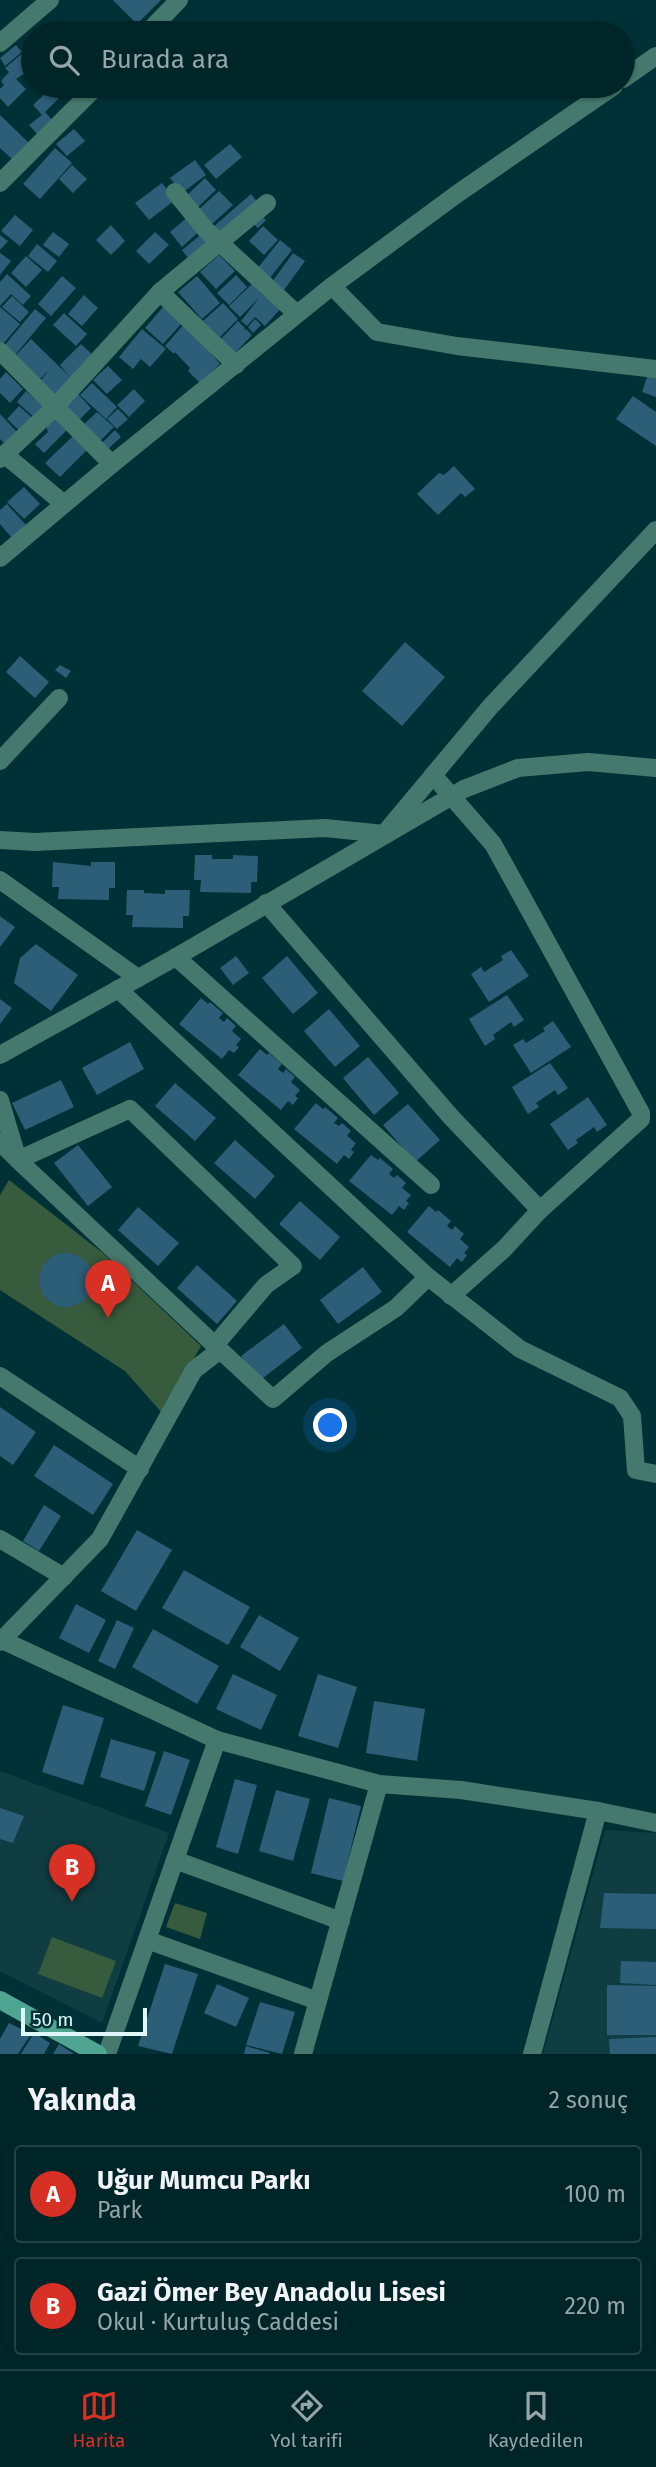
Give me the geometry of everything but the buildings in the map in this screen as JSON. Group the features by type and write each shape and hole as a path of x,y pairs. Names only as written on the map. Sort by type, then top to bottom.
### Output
{"street":[{"path":"35,21 50,0"},
{"path":"159,21 179,0"},
{"path":"0,43 21,34"},
{"path":"635,71 656,56"},
{"path":"0,183 80,98"},
{"path":"0,558 332,286 457,194 597,98"},
{"path":"175,192 206,230 297,314"},
{"path":"64,504 2,456 54,408 160,292 267,203"},
{"path":"332,286 377,332 457,346 656,369"},
{"path":"160,292 236,365"},
{"path":"0,351 112,464"},
{"path":"384,834 490,707 656,530"},
{"path":"0,761 59,698"},
{"path":"0,1055 176,957 450,796 518,768 588,762 656,768"},
{"path":"433,775 493,844 641,1113 641,1119 540,1210 505,1250 451,1296"},
{"path":"0,840 35,842 325,828 384,834"},
{"path":"0,880 138,978"},
{"path":"266,904 451,1117 540,1210"},
{"path":"176,957 431,1185"},
{"path":"118,989 451,1296 520,1349 620,1398 632,1416 636,1470 656,1474"},
{"path":"0,1100 18,1160"},
{"path":"18,1160 130,1109 293,1266 267,1285 218,1348 194,1370 100,1539 1,1641 217,1740 379,1784 461,1790 598,1811 656,1823"},
{"path":"0,1142 273,1399 327,1353 396,1308 428,1277"},
{"path":"0,1376 140,1469"},
{"path":"0,1539 64,1577"},
{"path":"107,2054 217,1740"},
{"path":"303,2054 379,1784"},
{"path":"532,2054 598,1811"},
{"path":"175,1860 341,1921"},
{"path":"147,1940 318,2001"},
{"path":"0,2000 98,2054"}],"shaded area":[{"path":"0,1771 169,1833 102,2023 0,1971"},
{"path":"605,1830 656,1833 656,2054 543,2054"}],"green space":[{"path":"9,1180 104,1254 201,1346 163,1414 125,1371 0,1290 0,1195"},
{"path":"175,1903 207,1913 200,1939 166,1927"},
{"path":"52,1937 116,1961 102,1998 38,1974"}],"place":[{"name":"Uğur Mumcu Parkı","path":"108,1318"},
{"name":"Gazi Ömer Bey Anadolu Lisesi","path":"72,1902"}]}
